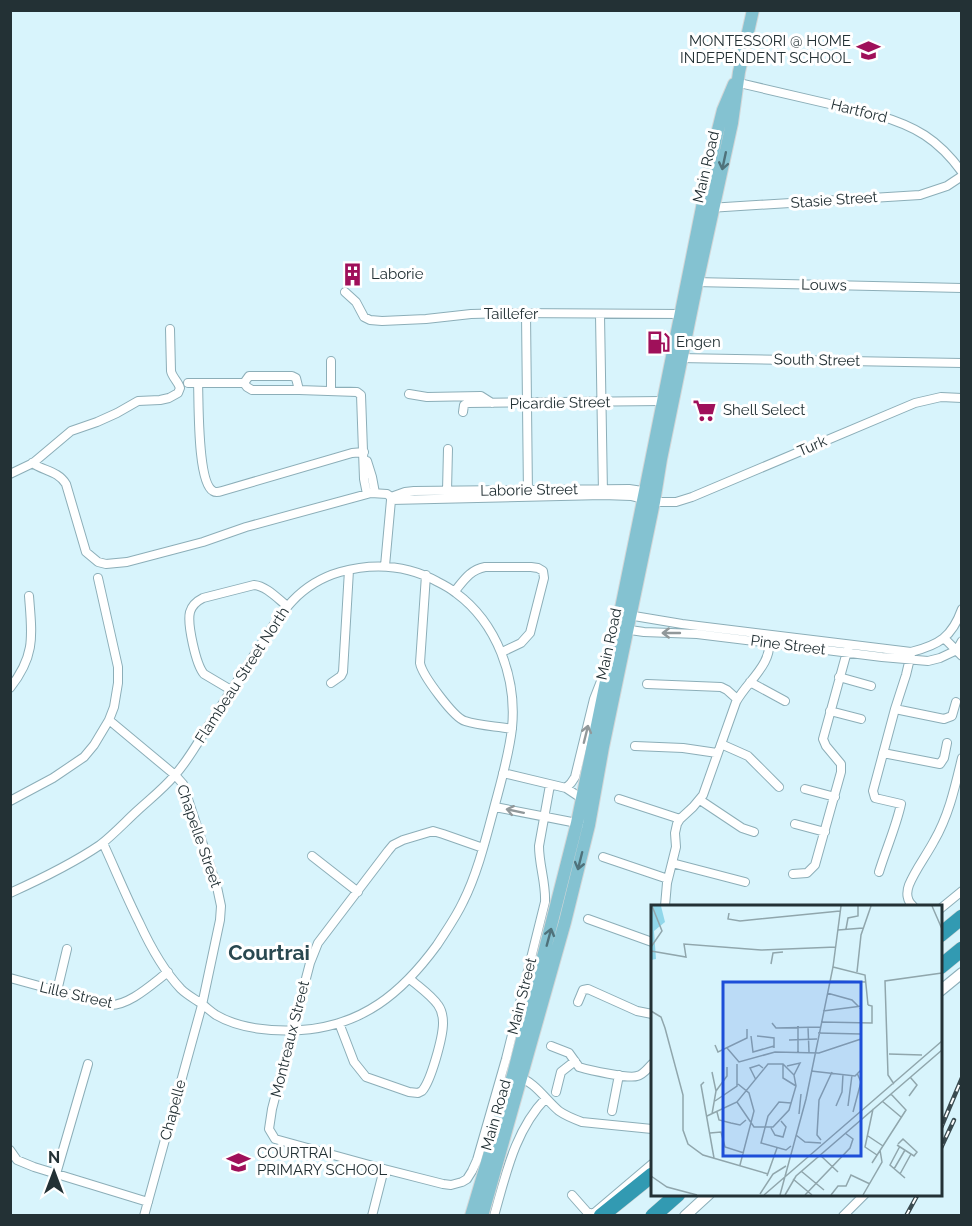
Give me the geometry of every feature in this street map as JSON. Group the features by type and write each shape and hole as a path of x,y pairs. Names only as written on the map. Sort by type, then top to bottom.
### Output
{"highway":[{"path":"942,933 962,917"},
{"path":"942,965 962,949"},
{"path":"601,1215 651,1176"},
{"path":"617,1215 651,1185"},
{"path":"653,1215 676,1196"}],"main road":[{"name":"Main Road","path":"587,802 603,747 626,614 661,459 677,358 707,208 723,110 738,79 753,10"},
{"name":"Main Road","path":"653,498 663,401 677,358"},
{"name":"Main Road","path":"471,1215 518,1076 565,922 612,654 623,629"},
{"name":"Main Road","path":"482,1215 518,1076"}],"street":[{"name":"Hartford","path":"738,79 904,124 921,132 935,143 962,174"},
{"name":"Stasie Street","path":"707,208 920,195 947,186 962,174"},
{"name":"Louws","path":"692,282 962,288"},
{"name":"Taillefer","path":"345,292 356,302 364,317 373,321 471,314 686,314"},
{"path":"526,314 528,494"},
{"path":"600,315 603,492"},
{"path":"10,474 32,463 71,431 97,422 138,401 165,400 178,393 180,388 178,381 171,371 170,329"},
{"name":"South Street","path":"677,358 962,363"},
{"path":"331,361 331,391"},
{"path":"244,383 249,376 292,376 296,378 299,390"},
{"path":"188,383 244,383 252,390 357,392 361,395 364,479 371,494"},
{"path":"198,383 201,459 208,486 216,492 352,453 364,452"},
{"path":"409,394 427,397 480,396 492,404"},
{"name":"Turk","path":"653,498 676,502 692,497 915,402 941,397 962,399"},
{"name":"Picardie Street","path":"463,412 463,406 466,404 663,401"},
{"path":"448,449 450,494"},
{"name":"Laborie Street","path":"32,463 39,468 53,471 62,478 66,484 86,552 91,558 106,564 127,562 203,542 246,527 371,494 387,494 391,499 408,491 450,494 603,492 653,498"},
{"path":"385,566 391,499"},
{"name":"Flambeau Street North","path":"10,893 79,858 103,843 176,775 287,606 296,596 321,579 349,570 385,566 409,569 426,575 455,591 470,604 481,617 502,652 509,676 512,729 495,807 464,901 424,963 410,979 373,1008 356,1017 311,1030 268,1030 238,1024 202,1005 183,990 154,952 103,843"},
{"path":"455,591 468,575 478,568 531,567 543,571 544,578 530,633 520,643 502,652"},
{"path":"331,683 343,672 349,570"},
{"path":"426,575 420,663 423,673 453,712 462,720 512,729"},
{"path":"10,801 54,778 84,757 109,720 114,707 118,667 98,578"},
{"path":"231,690 200,670 190,627 192,606 203,598 247,585 259,585 287,606"},
{"path":"10,688 21,675 31,645 29,596"},
{"path":"959,653 945,639 962,609"},
{"name":"Pine Street","path":"626,614 769,639 934,660 959,653"},
{"name":"Pine Street","path":"623,629 769,639"},
{"path":"665,905 668,879 676,847 675,828 680,819 700,800 706,789 737,699 765,661 769,639"},
{"name":"Pine Street","path":"910,656 945,639"},
{"path":"959,653 962,641"},
{"path":"793,874 807,873 813,868 835,797 842,768 823,739 848,649"},
{"name":"Main Road","path":"566,788 575,777 594,699 612,654"},
{"path":"879,872 901,804 878,799 874,796 873,791 910,656"},
{"path":"839,677 871,686"},
{"path":"750,682 785,701"},
{"path":"647,684 721,687 737,699"},
{"path":"895,709 944,719 952,716 956,702"},
{"path":"830,711 861,719"},
{"path":"109,720 176,775"},
{"path":"883,753 940,764 944,758 947,743"},
{"path":"721,744 748,756 778,787"},
{"path":"635,746 675,747 717,753"},
{"path":"912,905 907,895 909,886 935,840 947,813 962,758"},
{"path":"503,773 566,788 587,802"},
{"name":"Chapelle Street","path":"176,775 186,792 217,887 220,906 220,920 202,1005"},
{"name":"Main Street","path":"384,1170 451,1185 467,1179 477,1160 506,1059 545,902 538,846 550,785"},
{"path":"805,789 835,797"},
{"path":"619,799 680,819"},
{"path":"700,800 742,828 754,832"},
{"path":"495,807 583,824"},
{"path":"795,824 825,832"},
{"name":"Montreaux Street","path":"384,1170 275,1138 270,1132 269,1125 291,1031 310,963 315,947 393,846 403,840 433,831 483,848"},
{"path":"312,856 358,892"},
{"path":"603,857 668,879"},
{"path":"672,863 745,882"},
{"path":"942,907 962,891"},
{"path":"588,919 651,942"},
{"path":"57,991 67,949"},
{"name":"Lille Street","path":"10,978 116,1005 126,1002 168,972"},
{"path":"942,989 962,973"},
{"path":"339,1023 354,1062 366,1077 409,1092 422,1091 428,1082 443,1024 438,1004 410,979"},
{"path":"578,1002 583,990 592,989 637,1011 651,1014"},
{"name":"Chapelle","path":"144,1215 202,1005"},
{"path":"551,1046 566,1051 582,1068 636,1077 651,1065"},
{"path":"556,1092 561,1072 575,1061"},
{"path":"56,1174 88,1064"},
{"path":"612,1112 619,1075"},
{"path":"518,1076 531,1083 563,1114 582,1122 651,1129"},
{"path":"494,1215 522,1130 546,1098"},
{"path":"10,1150 22,1162 148,1202"},
{"path":"572,1195 587,1212 592,1214 651,1165"},
{"path":"372,1215 384,1170"},
{"path":"685,1215 707,1196"},
{"path":"843,1215 863,1196"}],"railway":[{"path":"942,1125 962,1078"},
{"path":"942,1146 954,1120"},
{"path":"906,1216 917,1196"}],"place":[{"name":"MONTESSORI @ HOME INDEPENDENT SCHOOL","path":"869,50"},
{"name":"Laborie","path":"353,274"},
{"name":"Engen","path":"658,342"},
{"name":"Shell Select","path":"705,410"},
{"name":"COURTRAI PRIMARY SCHOOL","path":"239,1162"}],"district":[{"name":"Courtrai","path":"269,953"}]}
